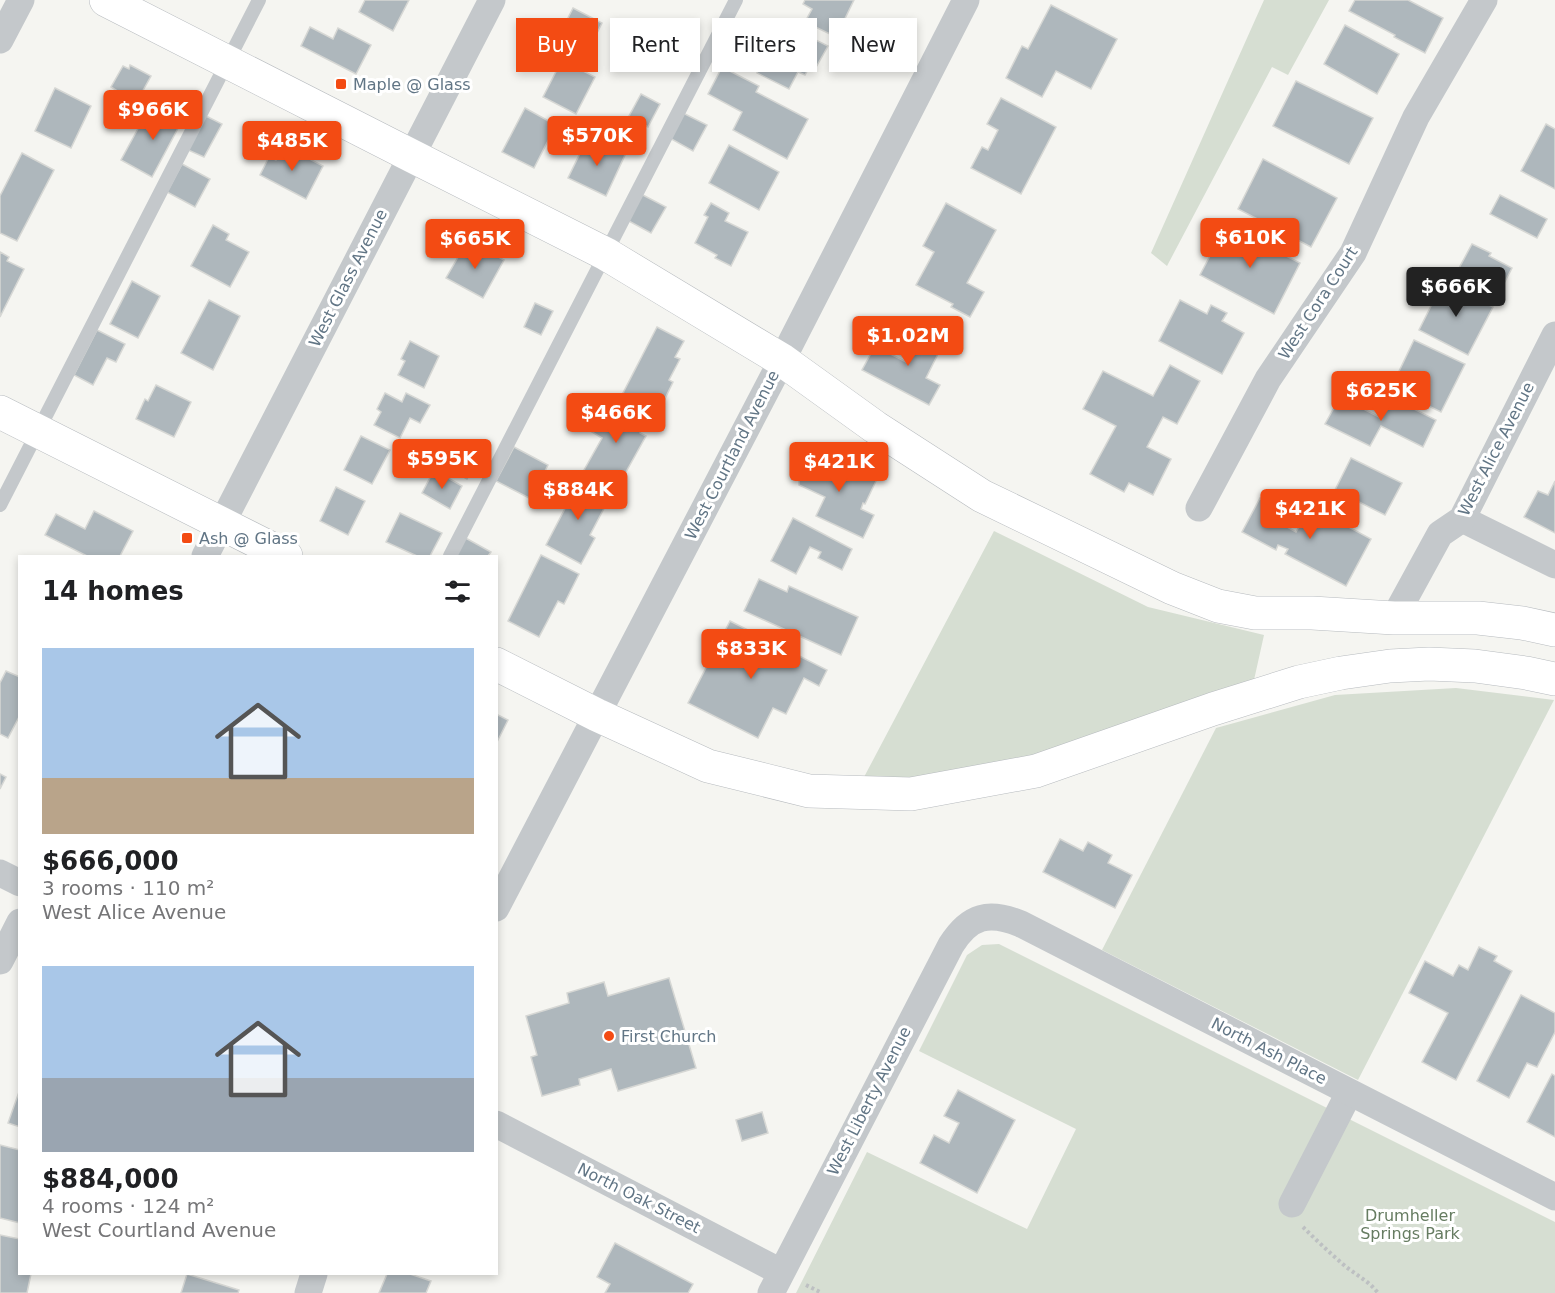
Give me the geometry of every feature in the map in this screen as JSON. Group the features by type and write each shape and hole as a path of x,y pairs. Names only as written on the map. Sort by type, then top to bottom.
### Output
{"main road":[{"path":"106,0 606,254 782,360 875,427 982,496 1172,588 1218,606 1255,613 1312,613 1394,618 1478,618 1522,623 1555,630"},
{"path":"0,412 284,555"},
{"path":"498,665 597,715 708,766 809,791 911,794 1036,771 1232,703 1299,682 1341,673 1390,666 1429,664 1475,666 1555,679"}],"street":[{"path":"0,40 21,0"},
{"name":"West Glass Avenue","path":"206,555 492,0"},
{"name":"West Courtland Avenue","path":"498,904 782,360 966,0"},
{"name":"West Cora Court","path":"1199,508 1268,379 1353,252 1416,117 1484,0"},
{"name":"West Alice Avenue","path":"1394,618 1440,534 1462,519 1555,335"},
{"path":"1462,519 1555,566"},
{"path":"0,873 18,882"},
{"name":"North Ash Place","path":"980,918 1001,917 1021,924 1555,1197"},
{"name":"West Liberty Avenue","path":"776,1282 951,945 963,928 980,918"},
{"path":"0,961 18,926"},
{"path":"1292,1204 1349,1093"},
{"name":"North Oak Street","path":"498,1126 776,1282"},
{"path":"308,1293 314,1275"}],"lane":[{"path":"0,505 259,0"},
{"path":"451,555 736,0"}],"path":[{"path":"1292,1204 1302,1226 1378,1293"}],"green space":[{"path":"1264,0 1329,0 1288,75 1272,67 1167,266 1151,253"},
{"path":"994,531 1148,607 1264,635 1254,680 1026,757 915,778 863,779"},
{"path":"1456,688 1554,700 1358,1080 1102,950 1216,728 1335,695"},
{"name":"Drumheller Springs Park","path":"999,944 1555,1222 1555,1293 796,1293 867,1152 1027,1229 1076,1129 919,1051 967,955 982,945"}],"building":[{"path":"365,0 409,0 393,31 359,12"},
{"path":"805,0 854,0 845,18 829,18 829,34 817,28 817,18 807,18 812,9 803,4"},
{"path":"1355,0 1408,0 1443,18 1425,53 1349,11"},
{"path":"1051,5 1117,39 1091,89 1056,71 1042,97 1006,78 1022,46 1028,49"},
{"path":"573,8 592,18 568,18"},
{"path":"1345,25 1399,54 1377,94 1324,64"},
{"path":"310,27 333,39 338,28 371,45 356,74 301,46"},
{"path":"817,40 828,46 817,65"},
{"path":"130,65 151,76 126,121 109,111 119,92 111,87 123,66 129,69"},
{"path":"556,72 585,72 595,77 576,114 543,97"},
{"path":"719,72 732,72 759,86 756,92 808,119 787,159 733,130 742,112 708,94"},
{"path":"757,72 798,72 789,89"},
{"path":"1296,81 1373,118 1349,164 1273,126"},
{"path":"55,88 91,106 71,148 35,131"},
{"path":"641,94 660,104 648,127 629,116"},
{"path":"1001,98 1056,127 1021,194 971,168 982,147 988,150 998,130 987,124"},
{"path":"160,104 184,117 152,177 121,160 140,125 147,129"},
{"path":"525,108 556,125 534,168 502,152"},
{"path":"679,111 707,125 693,151 666,136"},
{"path":"206,116 222,124 204,157 188,150"},
{"path":"1546,124 1555,129 1555,189 1521,171"},
{"path":"588,137 625,155 606,196 568,178"},
{"path":"283,145 323,166 306,199 260,175 269,157 276,160"},
{"path":"729,145 779,172 759,210 709,183"},
{"path":"22,153 54,170 17,241 0,233 0,196"},
{"path":"1263,159 1337,198 1311,247 1238,209"},
{"path":"182,164 210,179 195,207 167,192"},
{"path":"639,193 666,207 651,233 625,219"},
{"path":"1500,195 1547,219 1537,238 1490,214"},
{"path":"711,203 729,213 725,221 748,232 731,266 715,258 717,255 695,243 708,217 704,215"},
{"path":"946,203 996,230 967,283 984,292 970,317 951,307 953,304 916,285 934,252 923,246"},
{"path":"213,225 229,234 226,240 249,252 230,287 191,266"},
{"path":"1226,225 1300,263 1274,314 1200,275"},
{"path":"471,242 504,260 483,298 446,278 461,252 465,254"},
{"path":"1472,244 1491,253 1489,256 1512,268 1500,291 1458,270"},
{"path":"0,252 9,257 7,261 24,269 0,317"},
{"path":"132,281 160,296 138,338 110,324"},
{"path":"1443,282 1493,307 1468,355 1419,330"},
{"path":"209,300 240,316 213,370 181,353"},
{"path":"1180,300 1207,314 1211,305 1227,313 1222,321 1244,333 1222,374 1159,341"},
{"path":"535,303 553,311 541,335 524,327"},
{"path":"657,327 684,341 675,357 680,359 669,380 673,382 659,411 623,393"},
{"path":"917,328 944,342 926,378 940,385 929,405 862,370 875,346 908,363 915,350 908,346"},
{"path":"97,330 125,344 116,362 107,358 93,385 74,375"},
{"path":"1414,340 1465,364 1441,412 1391,388"},
{"path":"410,341 439,356 424,388 398,375 405,361 401,359"},
{"path":"1170,365 1200,381 1177,424 1163,417 1147,447 1171,459 1153,495 1129,483 1124,492 1090,474 1116,426 1083,409 1103,371 1153,396"},
{"path":"156,385 191,402 174,437 136,419 145,399 148,401"},
{"path":"385,393 402,402 406,393 430,405 420,423 410,418 400,438 374,425 381,412 377,409"},
{"path":"1340,397 1381,418 1392,398 1436,420 1423,447 1381,426 1370,446 1325,424"},
{"path":"609,401 645,421 640,433 646,436 617,488 584,470 602,438 592,432"},
{"path":"361,436 390,450 372,484 344,470"},
{"path":"462,442 481,453 467,479 447,468"},
{"path":"514,447 548,465 531,499 496,481"},
{"path":"813,451 877,479 861,509 874,515 863,538 816,516 825,497 799,485 799,479"},
{"path":"1351,458 1402,483 1385,515 1335,490"},
{"path":"434,470 462,486 450,509 422,493"},
{"path":"571,477 610,497 590,535 595,538 581,564 546,545 571,497 562,493"},
{"path":"1555,481 1555,533 1524,517 1538,491 1548,495"},
{"path":"336,487 365,501 348,535 320,521"},
{"path":"1260,498 1293,515 1287,527 1296,532 1310,506 1371,539 1346,586 1285,554 1288,549 1278,545 1276,550 1242,532"},
{"path":"94,511 133,531 121,555 85,555 45,535 56,514 85,529"},
{"path":"400,513 442,533 431,555 415,555 386,542"},
{"path":"793,518 852,549 842,570 818,558 821,552 810,547 796,574 771,561"},
{"path":"462,536 491,552 489,555 452,555"},
{"path":"541,555 579,574 564,604 558,601 539,637 508,621"},
{"path":"759,579 787,592 789,586 858,617 841,655 744,611"},
{"path":"730,621 827,670 819,686 804,678 786,714 773,708 758,738 688,703"},
{"path":"6,671 18,676 18,719 8,738 0,734 0,683"},
{"path":"498,715 508,720 498,740"},
{"path":"0,774 6,777 0,789"},
{"path":"1060,839 1083,851 1088,842 1112,855 1108,863 1132,875 1115,908 1043,872"},
{"path":"1479,947 1497,956 1494,961 1512,971 1456,1080 1422,1062 1448,1013 1409,993 1425,961 1453,976 1459,965 1468,970"},
{"name":"First Church","path":"669,978 696,1068 618,1091 611,1069 579,1079 580,1085 542,1096 531,1057 537,1055 526,1016 569,1003 567,993 604,982 608,996"},
{"path":"1521,995 1555,1013 1555,1032 1537,1067 1527,1063 1509,1098 1477,1081"},
{"path":"1552,1074 1555,1076 1555,1137 1527,1122"},
{"path":"958,1090 1015,1120 977,1193 920,1163 934,1135 949,1143 959,1123 944,1116"},
{"path":"18,1095 18,1126 8,1123"},
{"path":"762,1112 768,1133 742,1141 736,1120"},
{"path":"0,1145 18,1150 18,1222 0,1218"},
{"path":"0,1235 18,1239 18,1275 31,1275 27,1293 0,1293"},
{"path":"615,1243 693,1284 688,1293 605,1293 610,1284 597,1277"},
{"path":"187,1275 239,1290 238,1293 181,1293"},
{"path":"387,1275 413,1275 431,1281 426,1293 379,1293"}],"place":[{"name":"Maple @ Glass","path":"341,84"},
{"name":"Ash @ Glass","path":"187,538"},
{"name":"First Church","path":"609,1036"}]}
